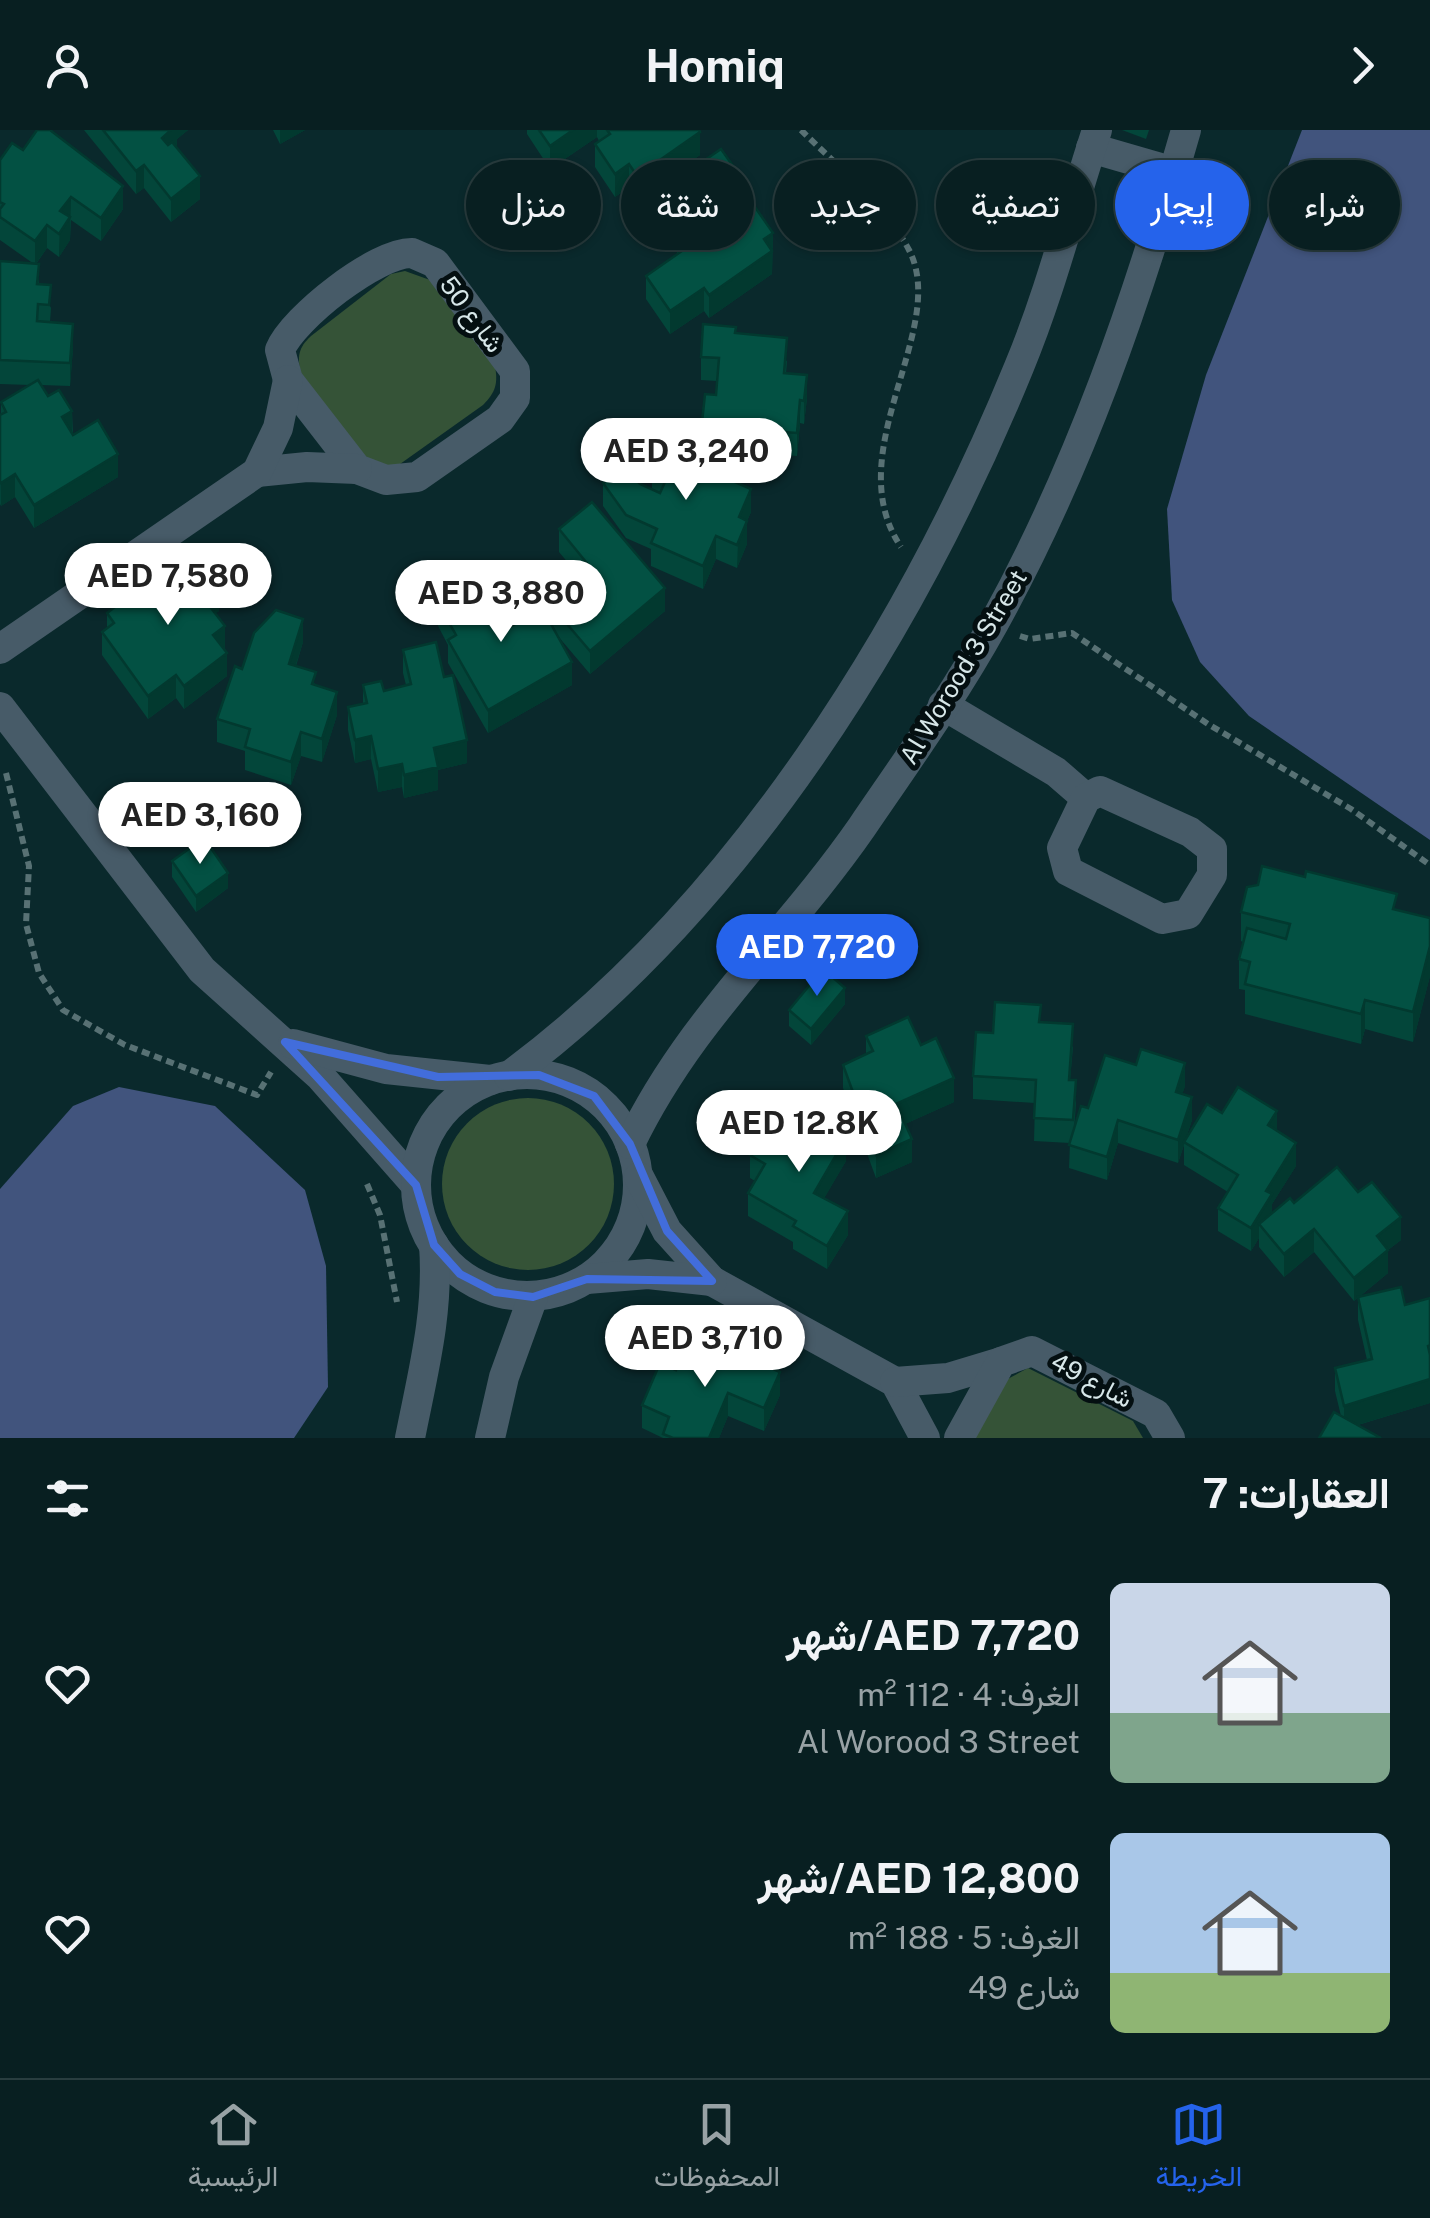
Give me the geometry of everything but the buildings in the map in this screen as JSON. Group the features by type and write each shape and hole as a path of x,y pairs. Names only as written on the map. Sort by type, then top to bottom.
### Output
{"street":[{"name":"Al Worood 3 Street","path":"1177,160 1186,130"},
{"path":"638,1174 636,1205 627,1234 610,1260 587,1279 561,1292 533,1296 495,1292 460,1274 434,1246 420,1217 416,1185 420,1158 446,1110 569,1031 625,982 766,815 868,661 946,523 1020,367 1060,258 1094,139 1145,160"},
{"name":"Al Worood 3 Street","path":"630,1144 658,1085 692,1035 853,840 992,626 1078,450 1151,250"},
{"name":"شارع 50","path":"0,649 256,472 278,428 288,380 280,350 293,325 388,255 412,253 434,263 515,372 516,398 500,419 417,477 386,480 357,469 306,467 256,472"},
{"path":"288,380 357,469"},
{"path":"942,704 1056,772 1086,798"},
{"path":"0,707 202,970 285,1042 354,1111 416,1185"},
{"path":"1108,792 1202,838 1212,849 1212,875 1188,914 1162,919 1068,870 1062,848 1086,798 1108,792"},
{"path":"285,1042 386,1069 500,1078 539,1075 581,1089 615,1118 667,1231 712,1281 895,1382 924,1438"},
{"path":"410,1438 433,1330 437,1289 434,1246"},
{"path":"587,1279 648,1274 712,1281"},
{"path":"490,1438 504,1377 533,1296"},
{"name":"شارع 49","path":"895,1382 948,1378 1020,1352 1043,1354 1156,1414 1170,1438"},
{"path":"959,1438 1001,1362"}],"path":[{"path":"3,763 29,866 26,924 40,972 63,1010 125,1046 257,1095 271,1071 286,1080"},
{"path":"366,1180 380,1215 397,1295 396,1313"}],"highlighted area":[{"path":"285,1042 438,1077 539,1075 594,1096 630,1144 667,1231 712,1281 587,1279 533,1297 495,1292 460,1274 434,1245 416,1185"}],"green space":[{"path":"405,271 430,280 495,366 496,382 483,405 393,469 363,458 301,374 299,358 311,336 391,274"},
{"path":"528,1098 561,1105 589,1123 607,1151 614,1184 607,1217 589,1245 561,1263 528,1270 495,1263 467,1245 449,1217 442,1184 449,1151 467,1123 495,1105"},
{"path":"1028,1368 1133,1421 1143,1438 973,1438 1004,1381"}],"water":[{"path":"1302,130 1430,130 1430,840 1249,716 1200,662 1172,600 1167,509 1206,375 1269,214 1269,250 1400,250 1400,160 1290,160"},
{"path":"119,1087 215,1106 305,1190 326,1266 328,1387 294,1438 0,1438 0,1189 73,1106"}]}
